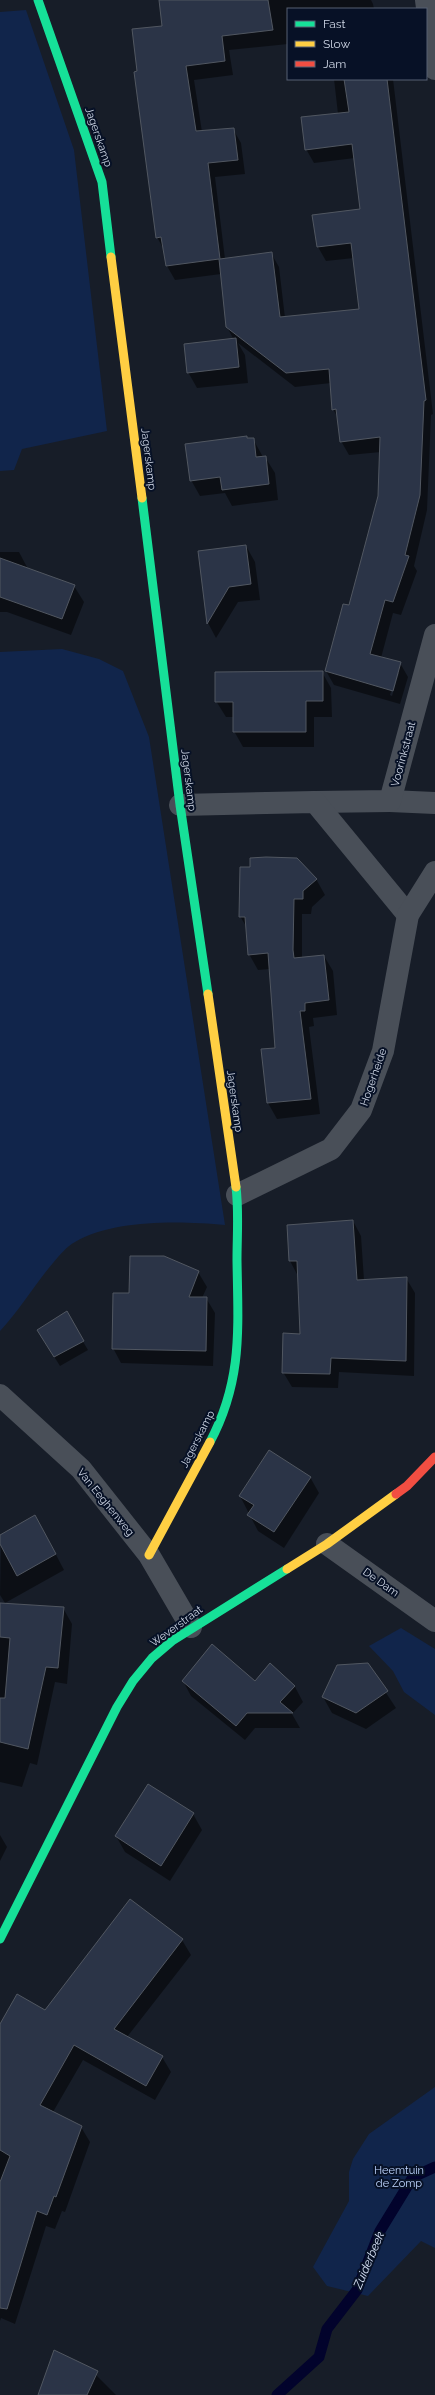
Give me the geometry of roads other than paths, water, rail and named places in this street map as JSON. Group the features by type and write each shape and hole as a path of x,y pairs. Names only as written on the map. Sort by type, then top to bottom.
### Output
{"street":[{"name":"Jagerskamp","path":"38,0 102,182 180,805 237,1195 238,1329 235,1373 223,1417 149,1555"},
{"path":"426,0 435,68"},
{"name":"Voorinkstraat","path":"315,802 390,801 435,635"},
{"path":"390,801 435,803"},
{"path":"180,805 315,802 408,915"},
{"name":"Hogerheide","path":"237,1195 331,1149 362,1110 383,1051 408,915 435,872"},
{"name":"Van Eeghenweg","path":"0,1395 81,1469 149,1555 192,1626"},
{"name":"Weverstraat","path":"0,1939 117,1707 133,1681 152,1658 192,1626 327,1544 407,1486 435,1457"},
{"name":"De Dam","path":"327,1544 435,1621"}],"waterway":[{"name":"Zuiderbeek","path":"277,2395 319,2357 327,2329 357,2290 380,2231 413,2177 435,2167"}],"park label":[{"name":"Heemtuin de Zomp","path":"399,2176"}]}
